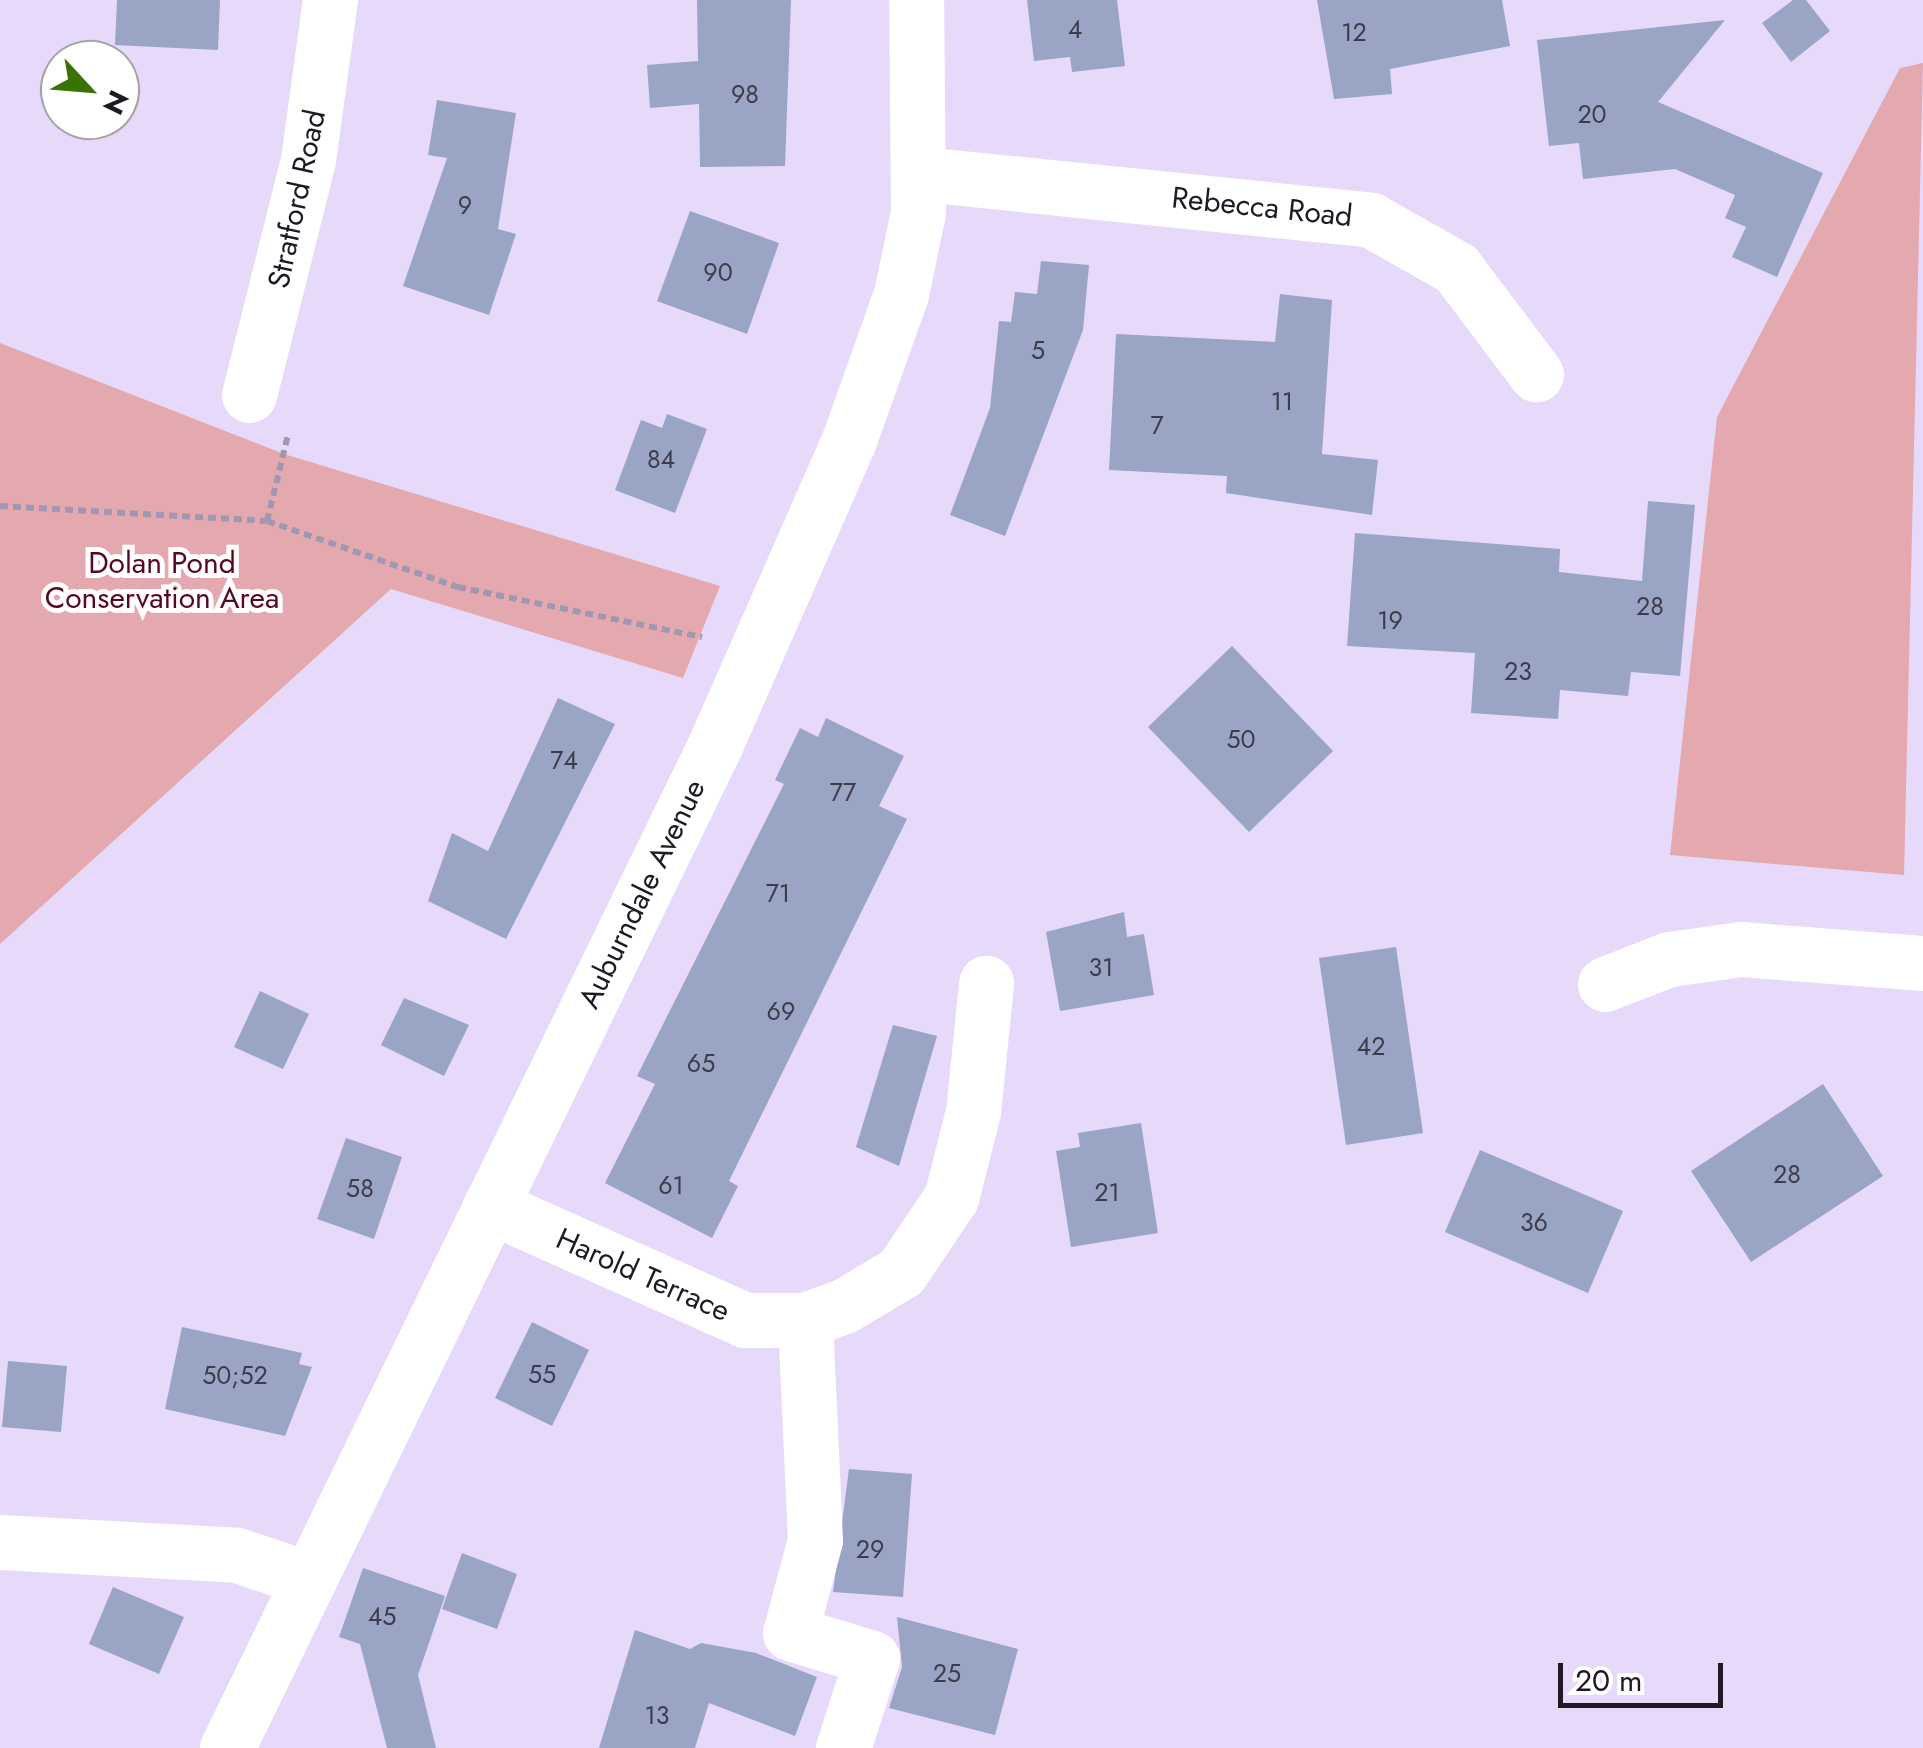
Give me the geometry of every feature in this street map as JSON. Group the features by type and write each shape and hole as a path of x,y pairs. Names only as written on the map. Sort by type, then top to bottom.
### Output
{"street":[{"name":"Stratford Road","path":"249,395 304,178 330,0"},
{"name":"Auburndale Avenue","path":"227,1748 814,524 901,294 922,174 916,0"},
{"name":"Rebecca Road","path":"922,174 1371,220 1456,268 1536,374"},
{"path":"1605,984 1669,959 1741,949 1923,963"},
{"path":"844,1748 872,1658 790,1632 816,1519 805,1320 901,1272 940,1220 970,1126 986,983"},
{"name":"Harold Terrace","path":"490,1206 725,1314 805,1320"},
{"path":"0,1542 237,1556 309,1578"}],"path":[{"path":"0,506 212,516 286,526 458,587 708,639"}],"green space":[{"path":"1923,63 1904,875 1670,855 1717,417 1900,68"},
{"name":"Dolan Pond Conservation Area","path":"0,343 284,454 720,586 683,678 391,589 0,944"}],"building":[{"path":"117,0 220,0 218,50 140,46 140,40 115,40"},
{"path":"697,0 791,0 785,166 700,167 699,104 650,108 647,65 698,61"},
{"path":"1027,0 1117,0 1125,66 1072,72 1070,57 1034,61"},
{"path":"1317,0 1502,0 1510,46 1390,69 1392,94 1334,99"},
{"path":"1793,0 1806,0 1830,31 1791,62 1762,23"},
{"path":"1725,20 1658,102 1823,173 1777,277 1732,257 1746,227 1725,218 1735,195 1675,169 1583,179 1579,143 1549,146 1537,40"},
{"path":"437,100 516,113 498,229 516,234 489,315 403,286 447,158 428,155"},
{"path":"690,211 779,243 747,334 657,301"},
{"path":"1041,261 1089,265 1083,330 1005,536 950,515 990,408 999,321 1011,322 1015,292 1037,294"},
{"path":"1280,294 1332,300 1322,454 1378,460 1372,515 1226,493 1227,476 1109,470 1116,334 1275,342"},
{"path":"667,414 707,429 675,513 615,490 641,420 662,428"},
{"path":"1648,501 1695,505 1680,676 1631,672 1628,696 1560,690 1558,719 1471,713 1475,653 1347,646 1355,533 1560,549 1559,572 1642,581"},
{"path":"1232,646 1333,751 1249,832 1148,727"},
{"path":"558,698 615,724 506,939 428,901 452,833 488,851"},
{"path":"826,718 904,756 879,806 907,819 729,1181 738,1186 712,1238 605,1183 655,1084 637,1076 784,784 775,780 800,728 818,737"},
{"path":"1124,912 1127,937 1144,934 1154,995 1060,1011 1046,932"},
{"path":"1396,947 1423,1133 1346,1145 1319,958"},
{"path":"260,991 309,1014 283,1069 234,1047"},
{"path":"404,998 469,1025 444,1076 381,1045"},
{"path":"893,1025 937,1036 899,1166 856,1147"},
{"path":"1823,1084 1883,1176 1751,1262 1691,1171"},
{"path":"1141,1123 1158,1233 1071,1247 1056,1151 1080,1147 1078,1133"},
{"path":"346,1138 402,1157 374,1239 317,1219"},
{"path":"1480,1150 1623,1211 1588,1293 1445,1232"},
{"path":"532,1322 589,1350 552,1426 495,1398"},
{"path":"182,1327 302,1353 299,1364 312,1367 285,1436 165,1409"},
{"path":"8,1361 67,1366 61,1432 2,1427"},
{"path":"849,1469 912,1474 903,1597 833,1592"},
{"path":"462,1553 517,1574 497,1629 442,1609"},
{"path":"363,1568 445,1596 418,1675 436,1748 387,1748 360,1644 339,1637"},
{"path":"113,1587 184,1617 159,1674 89,1644"},
{"path":"897,1617 1018,1649 995,1735 889,1708 902,1667"},
{"path":"635,1630 690,1649 701,1643 756,1653 817,1677 795,1736 709,1703 695,1748 599,1748"}]}
